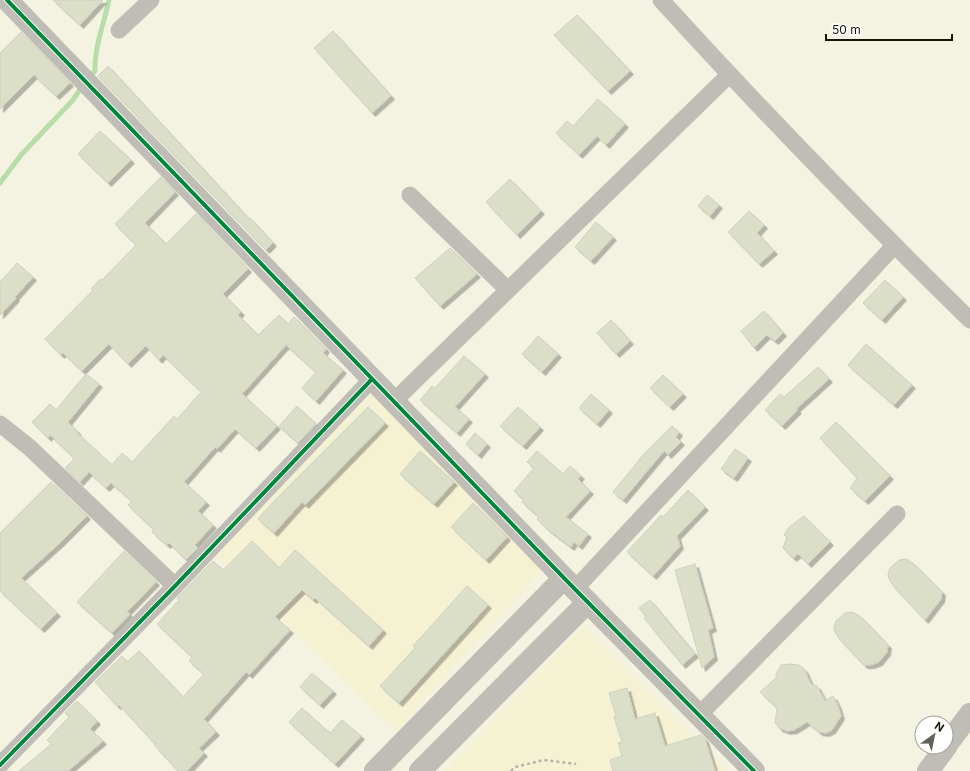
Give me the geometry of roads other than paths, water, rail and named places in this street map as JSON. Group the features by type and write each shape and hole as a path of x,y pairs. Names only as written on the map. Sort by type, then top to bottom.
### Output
{"street":[{"path":"7,0 372,379 754,771"},
{"path":"119,30 151,0"},
{"path":"661,0 729,75 894,246 970,320"},
{"path":"394,401 729,75"},
{"path":"410,195 508,290"},
{"path":"420,771 576,589 894,246"},
{"path":"0,764 175,586 372,379"},
{"path":"0,424 29,447 175,586"},
{"path":"699,714 897,514"},
{"path":"375,771 576,589"},
{"path":"954,736 970,714"},
{"path":"928,771 940,755"}],"waterway":[{"path":"89,77 95,71 96,53 109,0"},
{"path":"0,183 21,155 73,100 83,85"}]}
